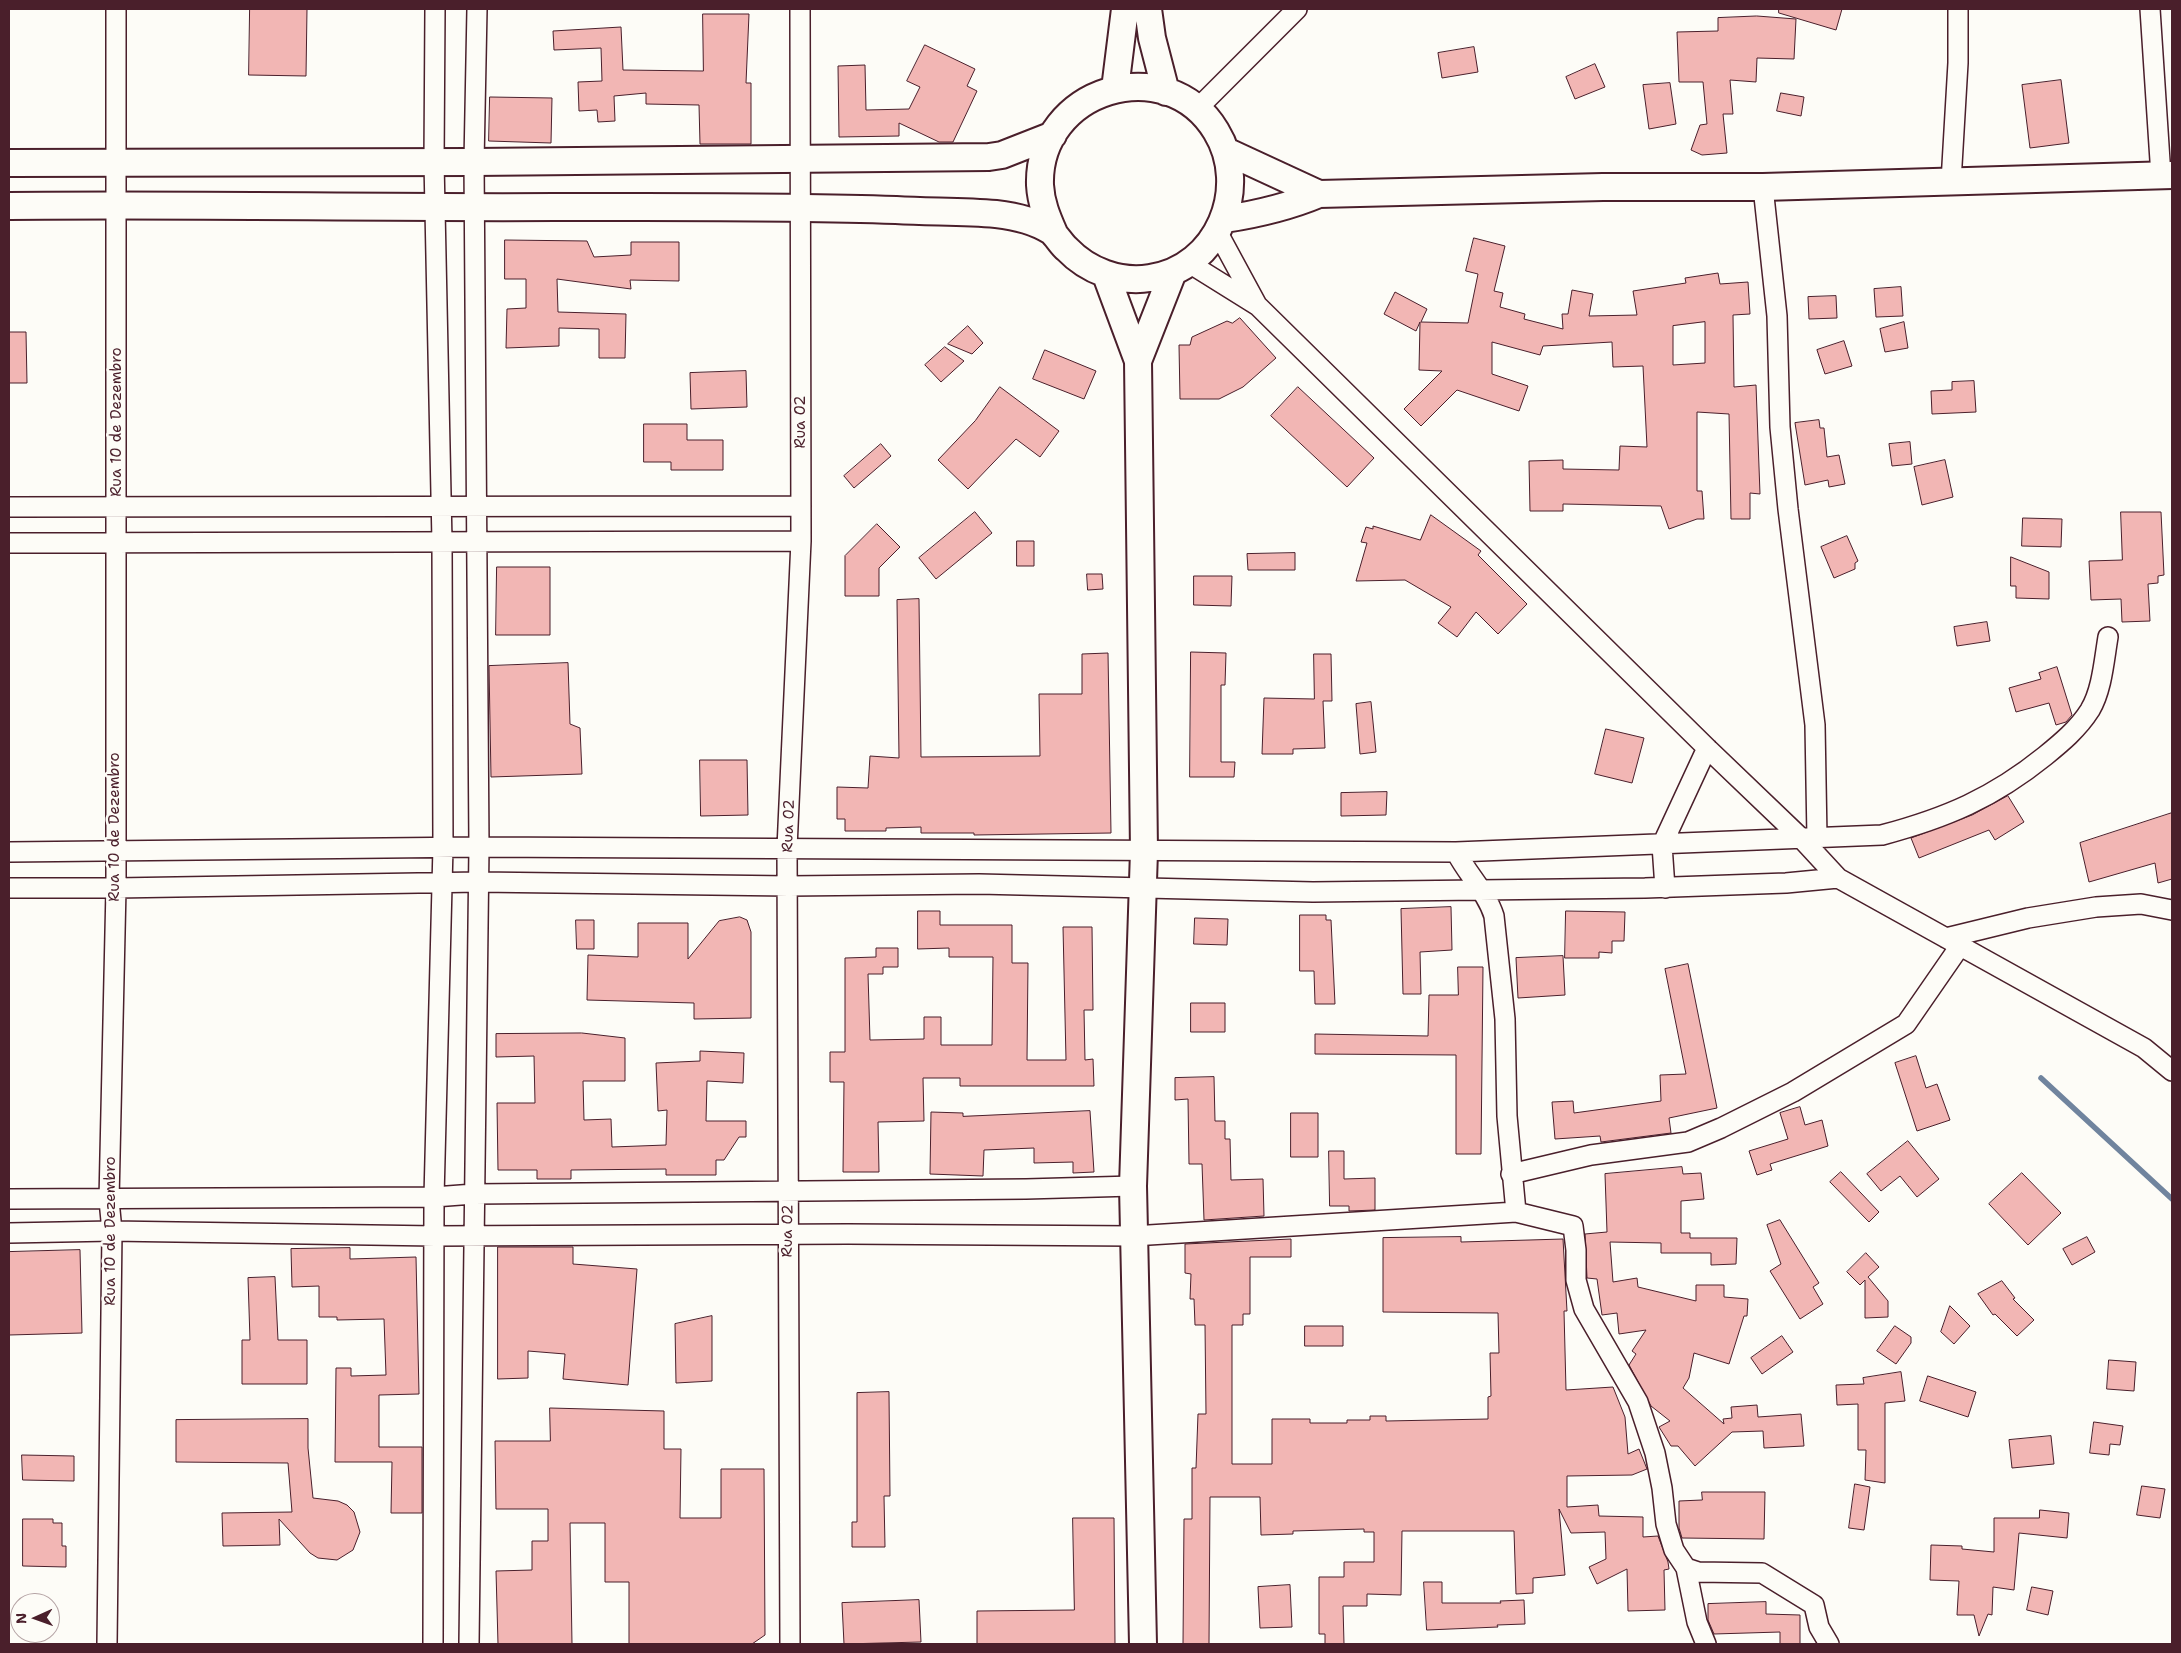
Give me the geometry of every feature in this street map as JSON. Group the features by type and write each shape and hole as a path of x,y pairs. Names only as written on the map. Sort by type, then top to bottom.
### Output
{"main road":[{"path":"1115,89 1125,9"},
{"path":"1148,9 1152,38 1166,92"},
{"path":"1181,268 1143,278 1128,279 1106,275 1076,258 1054,233 1044,209 1040,184 1044,158 1053,135 1062,122 1080,106 1100,94 1115,89 1141,87 1166,92 1197,109 1214,128 1226,151 1231,181 1231,196 1222,226"},
{"path":"9,162 474,162 989,157 1008,153 1053,135"},
{"path":"1226,151 1318,194"},
{"path":"1138,361 1181,268 1222,226 1260,213 1292,205 1318,194 1604,187 1951,182 2166,175"},
{"path":"9,206 118,205 435,209 800,206 996,214 1032,222 1054,233"},
{"path":"1106,275 1138,361 1144,850 1132,1186 1143,1644"}],"street":[{"name":"Rua 10 de Dezembro","path":"108,1644 112,1231 109,1200 116,888 118,205 116,161 116,9"},
{"path":"433,1644 434,1197 443,883 442,542 434,162 435,9"},
{"path":"470,1644 479,882 478,506 474,208 477,9"},
{"name":"Rua 02","path":"790,1644 789,886 787,848 801,541 800,9"},
{"path":"1197,109 1297,9"},
{"path":"1951,182 1958,63 1958,9"},
{"path":"2150,9 2164,117 2166,175"},
{"path":"1763,186 1777,316 1780,427 1788,509 1815,726 1809,838"},
{"path":"1222,226 1258,306"},
{"path":"1181,268 1258,306 1707,748 1809,838 1838,878 2144,1048 2172,1071"},
{"path":"9,507 801,506"},
{"path":"9,543 801,541"},
{"path":"9,852 479,847 1456,852 1882,835 1929,823 1982,799 2022,775 2069,736 2090,710 2101,680 2108,637"},
{"path":"1665,888 1662,845 1707,748"},
{"path":"1456,852 1471,878 1490,903 1494,916 1505,1019 1507,1116 1516,1212"},
{"path":"9,888 479,882 789,886 979,884 1313,892 1665,888 1786,883 1838,878"},
{"path":"1511,1174 1591,1155 1688,1142 1785,1096 1906,1024 1929,994 1953,942 2028,918 2096,907 2142,904 2172,910"},
{"path":"9,1199 434,1197 474,1194 789,1192 1132,1186"},
{"path":"9,1233 112,1231 435,1236 788,1234 1133,1236 1516,1212 1573,1226 1576,1250 1576,1280 1584,1309 1638,1402 1655,1453 1662,1488 1666,1524 1674,1550 1686,1568 1697,1622 1706,1644"},
{"path":"1686,1568 1698,1572 1762,1573 1794,1590 1814,1605 1819,1627 1829,1644"}],"building":[{"path":"250,9 307,9 306,76 249,75"},
{"path":"1779,9 1842,9 1836,30 1779,13"},
{"path":"703,14 749,14 746,83 751,83 751,144 700,144 699,105 646,104 646,93 614,96 615,121 598,122 597,110 579,111 578,82 602,81 601,48 554,50 553,31 621,27 623,70 703,71"},
{"path":"1757,16 1796,19 1794,59 1757,58 1756,82 1730,80 1733,114 1723,114 1727,153 1702,155 1691,150 1700,125 1707,124 1703,82 1679,82 1677,32 1718,31 1718,18"},
{"path":"925,45 975,69 967,86 977,91 953,142 939,142 899,123 899,136 839,137 838,66 865,65 866,110 909,109 920,87 907,81"},
{"path":"1474,47 1478,72 1442,78 1438,53"},
{"path":"1595,64 1605,87 1575,99 1566,77"},
{"path":"2061,80 2069,143 2030,148 2022,85"},
{"path":"1670,83 1676,124 1649,129 1643,85"},
{"path":"1781,93 1804,97 1801,116 1777,111"},
{"path":"490,97 552,98 551,143 489,141"},
{"path":"1474,238 1505,246 1494,291 1503,293 1500,307 1525,314 1524,319 1563,329 1562,314 1568,314 1572,290 1593,294 1589,316 1637,315 1633,291 1686,283 1685,278 1718,273 1720,284 1748,282 1750,314 1733,315 1734,387 1756,385 1760,494 1750,493 1750,519 1731,519 1729,414 1697,412 1697,491 1702,491 1704,519 1697,519 1669,529 1661,506 1563,504 1563,511 1530,511 1529,461 1563,460 1563,469 1619,470 1620,446 1647,447 1643,366 1613,367 1612,342 1543,346 1540,355 1492,342 1492,374 1528,386 1519,411 1457,390 1421,426 1404,409 1442,371 1419,370 1420,322 1416,331 1384,314 1395,292 1427,309 1421,322 1468,323 1478,274 1466,271","holes":["1705,322 1705,363 1673,365 1673,326"]},
{"path":"505,240 587,241 594,257 631,255 631,242 679,242 679,281 630,280 631,289 557,279 558,312 626,314 625,358 599,358 599,329 559,328 559,346 506,348 507,309 526,308 526,279 505,279"},
{"path":"1901,287 1903,316 1876,317 1874,289"},
{"path":"1836,296 1837,318 1809,319 1808,297"},
{"path":"1240,318 1276,358 1243,387 1219,399 1180,399 1179,345 1190,345 1192,337 1227,321 1232,323"},
{"path":"1904,322 1908,348 1885,352 1880,329"},
{"path":"968,326 983,343 972,354 948,344"},
{"path":"9,332 26,332 27,383 9,383"},
{"path":"1844,341 1852,366 1825,374 1817,350"},
{"path":"945,347 964,361 941,382 925,365"},
{"path":"1045,350 1096,371 1084,399 1033,379"},
{"path":"746,371 747,407 691,409 690,373"},
{"path":"1974,381 1976,412 1932,414 1931,391 1952,390 1952,382"},
{"path":"1000,387 1059,431 1040,457 1016,439 968,489 938,460 975,421"},
{"path":"1298,387 1374,458 1347,487 1271,416"},
{"path":"1819,420 1820,428 1824,428 1827,457 1839,455 1845,484 1829,487 1828,480 1805,485 1795,423"},
{"path":"644,424 687,424 687,440 723,440 723,470 671,470 671,462 644,462"},
{"path":"1910,442 1912,464 1892,466 1889,444"},
{"path":"881,444 891,456 854,488 844,476"},
{"path":"1945,460 1953,497 1922,505 1914,467"},
{"path":"975,512 992,533 936,579 919,558"},
{"path":"2121,512 2161,512 2164,575 2158,576 2158,583 2148,584 2150,621 2122,622 2121,599 2091,600 2089,561 2122,560"},
{"path":"1431,515 1481,551 1478,555 1527,604 1498,634 1476,612 1457,637 1438,623 1451,607 1405,580 1356,581 1367,543 1361,542 1366,527 1373,529 1373,526 1420,540"},
{"path":"2023,518 2062,519 2061,547 2022,546"},
{"path":"877,524 900,547 879,568 879,596 845,596 845,556"},
{"path":"1847,536 1858,561 1855,563 1855,569 1834,578 1821,547"},
{"path":"1017,541 1034,541 1034,566 1017,566"},
{"path":"1295,553 1295,570 1248,570 1247,554"},
{"path":"2011,557 2049,572 2049,599 2016,598 2016,586 2011,586"},
{"path":"497,567 550,567 550,635 496,635"},
{"path":"1087,574 1102,574 1103,589 1088,590"},
{"path":"1194,576 1232,576 1231,606 1194,605"},
{"path":"919,599 921,757 1040,756 1039,694 1082,694 1082,654 1108,653 1111,833 974,835 974,833 921,833 921,827 886,828 886,831 845,831 845,819 837,819 837,787 868,788 870,756 899,758 897,600"},
{"path":"1987,622 1990,641 1957,646 1954,627"},
{"path":"1191,652 1226,653 1225,685 1221,685 1221,762 1235,762 1234,777 1190,777"},
{"path":"1314,654 1331,654 1332,701 1323,701 1325,748 1293,749 1293,754 1262,754 1264,698 1314,699"},
{"path":"568,663 570,724 580,728 582,774 491,777 489,666"},
{"path":"2057,667 2072,715 2066,722 2056,725 2049,703 2016,712 2009,688 2041,679 2039,673"},
{"path":"1371,702 1376,752 1360,754 1356,704"},
{"path":"1606,729 1644,738 1632,783 1595,774"},
{"path":"700,760 747,760 748,815 701,816"},
{"path":"1387,792 1386,815 1341,816 1341,793"},
{"path":"2008,796 2024,822 1995,840 1989,830 1919,858 1911,838 1972,815"},
{"path":"2172,813 2172,879 2158,883 2155,863 2089,882 2080,843"},
{"path":"1451,907 1452,950 1420,952 1421,994 1403,994 1401,909"},
{"path":"918,911 940,911 940,925 1012,925 1012,963 1028,963 1027,1060 1066,1060 1063,927 1092,927 1093,1010 1084,1010 1085,1060 1093,1059 1094,1086 960,1086 960,1078 923,1078 924,1121 878,1122 879,1172 843,1172 844,1082 830,1082 830,1052 845,1052 845,958 876,957 876,948 898,948 898,967 883,967 883,974 868,974 870,1040 924,1039 924,1017 941,1017 941,1045 992,1045 993,957 949,957 949,948 918,949"},
{"path":"1566,911 1625,912 1624,941 1612,941 1612,953 1599,952 1599,958 1565,958"},
{"path":"1300,915 1326,915 1326,920 1331,920 1335,1004 1315,1004 1314,971 1300,971"},
{"path":"740,917 747,920 751,932 751,1018 694,1019 694,1003 587,1000 588,955 638,957 638,923 688,923 688,959 719,921"},
{"path":"1195,918 1228,919 1227,945 1194,944"},
{"path":"576,920 594,920 594,949 577,949"},
{"path":"1563,956 1565,995 1518,998 1516,958"},
{"path":"1688,964 1717,1108 1669,1118 1671,1133 1601,1142 1600,1136 1555,1139 1552,1102 1573,1101 1574,1113 1661,1101 1660,1075 1686,1074 1665,969"},
{"path":"1458,967 1483,967 1481,1154 1456,1154 1456,1055 1315,1054 1315,1034 1428,1036 1429,995 1458,995"},
{"path":"1191,1003 1225,1003 1225,1032 1191,1032"},
{"path":"582,1033 625,1038 625,1081 583,1081 584,1120 611,1119 612,1147 666,1145 667,1110 658,1111 656,1063 700,1061 700,1051 744,1053 743,1083 707,1081 706,1121 746,1121 746,1137 739,1137 724,1160 716,1160 716,1175 666,1175 666,1169 571,1170 571,1179 537,1179 537,1170 498,1170 497,1103 535,1103 534,1056 496,1057 496,1034"},
{"path":"1916,1056 1926,1088 1937,1084 1950,1120 1917,1131 1895,1063"},
{"path":"1214,1077 1215,1121 1225,1121 1225,1139 1230,1139 1231,1180 1263,1179 1264,1216 1204,1220 1202,1164 1189,1164 1188,1099 1175,1100 1175,1078"},
{"path":"1800,1107 1805,1125 1822,1120 1828,1146 1770,1164 1772,1170 1757,1175 1749,1151 1788,1139 1780,1113"},
{"path":"1090,1111 1094,1172 1073,1173 1073,1162 1034,1163 1034,1148 984,1150 983,1176 930,1174 931,1112 963,1113 963,1116"},
{"path":"1291,1113 1318,1113 1318,1157 1291,1157"},
{"path":"1908,1141 1939,1179 1917,1197 1900,1176 1881,1191 1867,1174"},
{"path":"1329,1151 1344,1151 1344,1179 1375,1178 1375,1210 1349,1211 1349,1206 1330,1206"},
{"path":"1682,1167 1683,1174 1701,1173 1704,1199 1681,1201 1681,1233 1690,1233 1690,1238 1737,1238 1736,1264 1711,1265 1711,1253 1661,1253 1661,1243 1610,1242 1613,1282 1637,1278 1638,1287 1696,1301 1696,1285 1724,1285 1724,1297 1748,1299 1747,1316 1744,1316 1729,1364 1694,1353 1689,1378 1683,1388 1724,1424 1723,1419 1732,1418 1731,1407 1757,1405 1758,1417 1801,1414 1804,1446 1764,1448 1763,1431 1732,1432 1695,1466 1678,1446 1671,1446 1659,1427 1670,1421 1651,1406 1629,1365 1636,1354 1632,1351 1646,1330 1619,1334 1617,1313 1602,1315 1597,1279 1587,1278 1585,1234 1607,1232 1605,1174"},
{"path":"1841,1172 1879,1212 1869,1222 1830,1182"},
{"path":"2022,1173 2061,1213 2028,1245 1989,1204"},
{"path":"1780,1220 1819,1283 1813,1287 1823,1304 1800,1319 1770,1271 1781,1264 1767,1225"},
{"path":"1461,1237 1461,1242 1563,1239 1567,1311 1564,1311 1566,1390 1613,1387 1625,1417 1628,1454 1639,1449 1647,1469 1632,1475 1567,1476 1567,1507 1598,1505 1599,1516 1643,1517 1643,1537 1658,1536 1668,1562 1669,1569 1664,1570 1665,1610 1628,1611 1627,1569 1597,1584 1589,1567 1606,1559 1605,1532 1571,1533 1559,1509 1565,1575 1533,1578 1533,1593 1516,1594 1514,1531 1402,1531 1401,1595 1367,1594 1367,1606 1343,1606 1344,1644 1325,1644 1325,1634 1319,1634 1319,1577 1344,1577 1344,1562 1374,1562 1374,1532 1364,1532 1364,1529 1293,1531 1293,1534 1261,1535 1260,1497 1210,1497 1209,1644 1183,1644 1184,1519 1192,1519 1192,1468 1196,1468 1198,1414 1206,1414 1205,1325 1195,1325 1194,1299 1190,1299 1191,1274 1185,1273 1185,1244 1291,1239 1291,1257 1250,1257 1250,1314 1243,1314 1243,1325 1232,1325 1232,1464 1272,1464 1272,1419 1310,1419 1310,1423 1347,1423 1347,1420 1370,1420 1370,1416 1386,1416 1386,1421 1488,1419 1488,1397 1491,1396 1490,1353 1499,1353 1498,1313 1383,1312 1383,1238"},
{"path":"2087,1237 2095,1252 2072,1265 2063,1249"},
{"path":"498,1247 573,1247 573,1264 637,1269 628,1385 563,1379 565,1354 528,1351 528,1378 498,1379"},
{"path":"350,1248 350,1259 416,1257 419,1394 379,1395 379,1447 422,1447 422,1513 391,1513 392,1462 335,1462 336,1368 351,1368 351,1376 386,1375 384,1319 337,1320 337,1317 319,1317 319,1286 292,1287 291,1249"},
{"path":"80,1250 82,1333 9,1335 9,1252"},
{"path":"1866,1253 1879,1267 1868,1277 1888,1301 1888,1317 1865,1318 1865,1280 1860,1285 1847,1272"},
{"path":"275,1277 278,1340 307,1340 307,1384 242,1384 242,1340 250,1340 248,1278"},
{"path":"2002,1281 2015,1298 2013,1299 2034,1320 2017,1336 1995,1314 1993,1315 1978,1294"},
{"path":"1950,1306 1970,1326 1954,1344 1941,1332"},
{"path":"712,1316 712,1381 676,1383 675,1324"},
{"path":"1305,1326 1343,1326 1343,1346 1305,1346"},
{"path":"1895,1326 1911,1337 1911,1343 1896,1364 1877,1351"},
{"path":"1782,1336 1793,1352 1762,1374 1751,1358"},
{"path":"2109,1360 2136,1362 2134,1391 2107,1389"},
{"path":"1901,1372 1905,1401 1885,1403 1885,1483 1865,1480 1866,1450 1858,1450 1858,1404 1837,1405 1836,1385 1864,1384 1863,1378"},
{"path":"1928,1376 1976,1392 1968,1417 1920,1401"},
{"path":"889,1392 890,1496 884,1496 885,1547 852,1547 852,1522 857,1522 857,1393"},
{"path":"550,1408 664,1411 664,1449 681,1449 680,1518 721,1518 721,1469 764,1469 765,1635 752,1644 629,1644 629,1582 605,1582 605,1523 570,1523 572,1644 498,1644 496,1571 532,1570 532,1541 548,1541 548,1509 496,1509 495,1441 550,1441"},
{"path":"308,1419 308,1448 313,1498 338,1501 347,1505 354,1512 360,1532 353,1550 337,1560 318,1558 310,1553 279,1519 280,1545 223,1546 222,1513 292,1512 288,1463 176,1462 176,1420"},
{"path":"2094,1422 2123,1426 2120,1445 2110,1444 2109,1455 2090,1453"},
{"path":"2051,1436 2054,1464 2012,1468 2009,1440"},
{"path":"22,1455 74,1456 74,1481 23,1480"},
{"path":"1855,1484 1870,1487 1864,1530 1849,1528"},
{"path":"2142,1486 2165,1489 2160,1518 2137,1515"},
{"path":"1702,1492 1765,1492 1764,1539 1682,1538 1679,1528 1679,1501 1702,1500"},
{"path":"2040,1510 2069,1513 2067,1538 2019,1533 2014,1590 1993,1587 1992,1615 1988,1614 1979,1636 1974,1615 1957,1615 1959,1581 1930,1580 1931,1545 1962,1546 1962,1549 1994,1552 1994,1518 2039,1518"},
{"path":"1073,1518 1114,1518 1115,1644 977,1644 977,1611 1074,1610"},
{"path":"23,1519 53,1519 53,1523 62,1523 62,1546 66,1546 66,1567 23,1566"},
{"path":"1424,1582 1442,1582 1442,1603 1501,1603 1500,1601 1524,1600 1525,1624 1427,1630"},
{"path":"1290,1585 1292,1627 1260,1628 1258,1587"},
{"path":"2032,1587 2053,1591 2048,1615 2027,1610"},
{"path":"919,1600 921,1642 844,1644 842,1603"},
{"path":"1766,1602 1766,1614 1800,1615 1800,1644 1780,1644 1780,1632 1714,1634 1708,1620 1708,1604"}],"waterway":[{"path":"2041,1078 2172,1199"}]}
